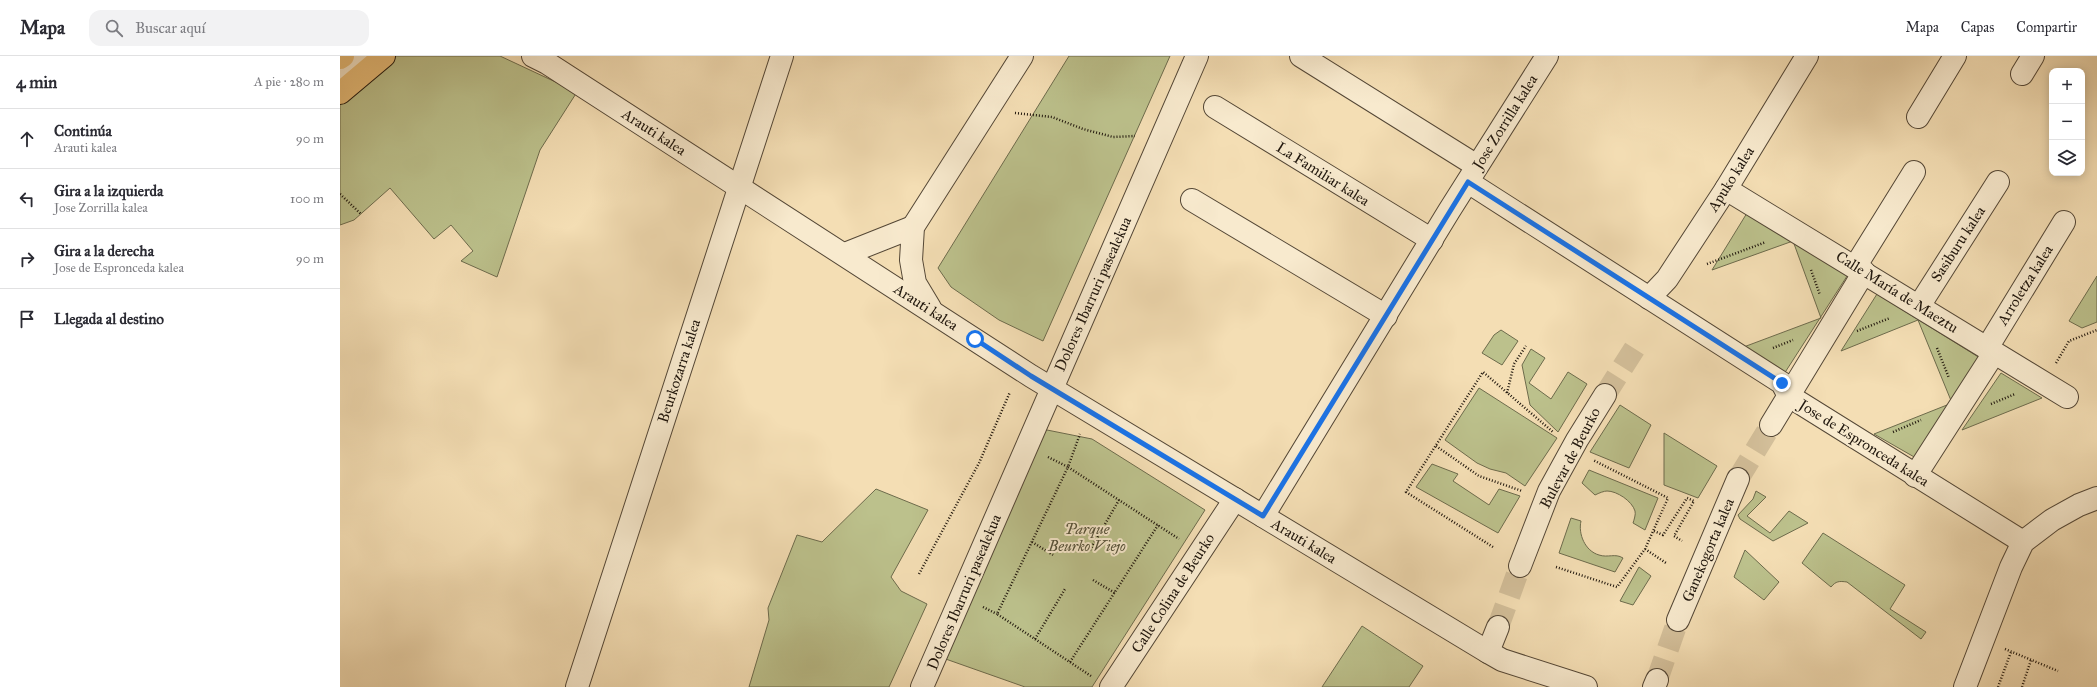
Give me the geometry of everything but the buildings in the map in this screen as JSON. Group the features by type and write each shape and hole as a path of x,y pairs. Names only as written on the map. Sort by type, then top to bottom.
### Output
{"main road":[{"path":"340,93 384,56"}],"street":[{"path":"340,72 361,56"},
{"name":"Beurkozarra kalea","path":"577,687 782,56"},
{"path":"932,311 915,283 911,260 913,227 1022,56"},
{"name":"Dolores Ibarruri pasealekua","path":"922,687 1197,56"},
{"path":"1301,56 1473,174"},
{"name":"Jose Zorrilla kalea","path":"1263,516 1547,56"},
{"name":"Apuko kalea","path":"1648,298 1667,279 1726,189 1807,56"},
{"path":"1918,117 1955,56"},
{"name":"Arauti kalea","path":"541,58 739,188 845,254 1052,389 1488,652 1502,660 1586,687"},
{"name":"La Familiar kalea","path":"1215,107 1432,240"},
{"path":"1771,425 1785,389 1832,325 1859,269 1914,172"},
{"name":"Jose de Espronceda kalea","path":"1473,174 1648,298 1743,359 1863,443 2023,542"},
{"name":"Sasiburu kalea","path":"1919,306 1998,182"},
{"name":"Calle María de Maeztu","path":"1726,189 1796,230 2067,397"},
{"path":"1192,200 1386,316"},
{"name":"Arroletza kalea","path":"1915,476 1961,405 1990,350 2064,222"},
{"path":"845,254 913,227"},
{"name":"Bulevar de Beurko","path":"1520,566 1549,491 1572,449 1605,395"},
{"name":"Ganekogorta kalea","path":"1678,620 1738,479"},
{"path":"1965,687 2011,567 2023,542 2052,520 2079,505 2097,498"},
{"name":"Calle Colina de Beurko","path":"1103,683 1200,552 1235,499"},
{"path":"1488,652 1498,627"}],"path":[{"path":"987,111 1052,117 1083,129 1113,137 1140,135"},
{"path":"340,194 361,214"},
{"path":"1703,266 1796,230"},
{"path":"1810,267 1832,325"},
{"path":"1854,333 1919,306"},
{"path":"1987,406 2044,383 2069,341 2097,330"},
{"path":"1743,359 1795,340"},
{"path":"1934,341 1961,405"},
{"path":"1507,393 1514,364 1526,346"},
{"path":"919,574 979,464 1019,368"},
{"path":"1492,547 1406,492 1483,372 1572,449 1668,498 1645,549 1617,587 1556,567"},
{"path":"1863,443 1926,418"},
{"path":"1080,433 1068,467 997,614 1103,683"},
{"path":"1436,446 1479,476 1522,491"},
{"path":"1068,467 1200,552"},
{"path":"1654,530 1663,535 1687,498 1694,501 1674,536 1682,540"},
{"path":"1090,550 1118,500"},
{"path":"1070,662 1158,525"},
{"path":"1032,542 1053,555"},
{"path":"1645,549 1666,563"},
{"path":"1093,580 1115,592"},
{"path":"1035,639 1065,589"},
{"path":"1983,640 2058,671"},
{"path":"1998,687 2010,652"},
{"path":"2022,687 2031,660"}],"green space":[{"path":"357,56 500,56 577,92 540,150 497,277 461,261 473,251 451,225 434,239 390,188 354,220 340,225 340,73"},
{"path":"1069,56 1170,56 1043,341 999,320 951,287 938,268"},
{"path":"1747,213 1849,273 1821,317 1793,241 1712,270"},
{"path":"2097,276 2097,322 2082,328 2069,321"},
{"path":"1877,294 1980,358 1952,402 1918,320 1841,351"},
{"path":"1820,318 1784,374 1741,348"},
{"path":"1501,330 1518,341 1502,365 1482,353 1494,335"},
{"path":"1531,349 1545,358 1529,383 1551,399 1568,372 1587,384 1558,432 1530,405 1522,365"},
{"path":"2001,373 2042,398 1962,430"},
{"path":"1479,388 1557,438 1525,486 1506,473 1490,469 1477,463 1445,440"},
{"path":"1951,403 1916,458 1874,434"},
{"path":"1620,405 1651,425 1629,468 1590,452"},
{"name":"Parque Beurko Viejo","path":"1042,429 1092,439 1205,510 1092,687 1025,687 940,657"},
{"path":"1664,433 1717,466 1698,498 1664,485"},
{"path":"1432,464 1458,474 1453,481 1489,505 1499,489 1520,496 1498,533 1416,487"},
{"path":"1589,470 1658,498 1645,530 1633,523 1635,511 1624,497 1611,491 1601,492 1595,495 1582,483"},
{"path":"876,489 928,510 891,577 901,591 927,604 889,687 749,687 769,620 768,608 797,535 822,542"},
{"path":"1756,491 1766,497 1747,516 1770,533 1789,511 1808,523 1773,541 1740,519 1738,515 1753,499"},
{"path":"1571,518 1581,521 1580,526 1582,536 1586,546 1590,550 1599,555 1617,556 1623,558 1615,572 1559,553"},
{"path":"1823,533 1905,585 1890,609 1926,632 1921,639 1847,582 1838,582 1831,587 1802,563"},
{"path":"1745,550 1779,582 1764,600 1734,577"},
{"path":"1639,567 1651,576 1633,605 1620,601"},
{"path":"1362,626 1423,666 1409,687 1322,687"}],"tunnel":[{"path":"1605,395 1638,343"},
{"path":"1738,479 1771,425"},
{"path":"1498,627 1520,566"},
{"path":"1657,680 1678,620"}],"route":[{"path":"975,339 1031,376 1263,516 1468,182 1782,383"}]}
